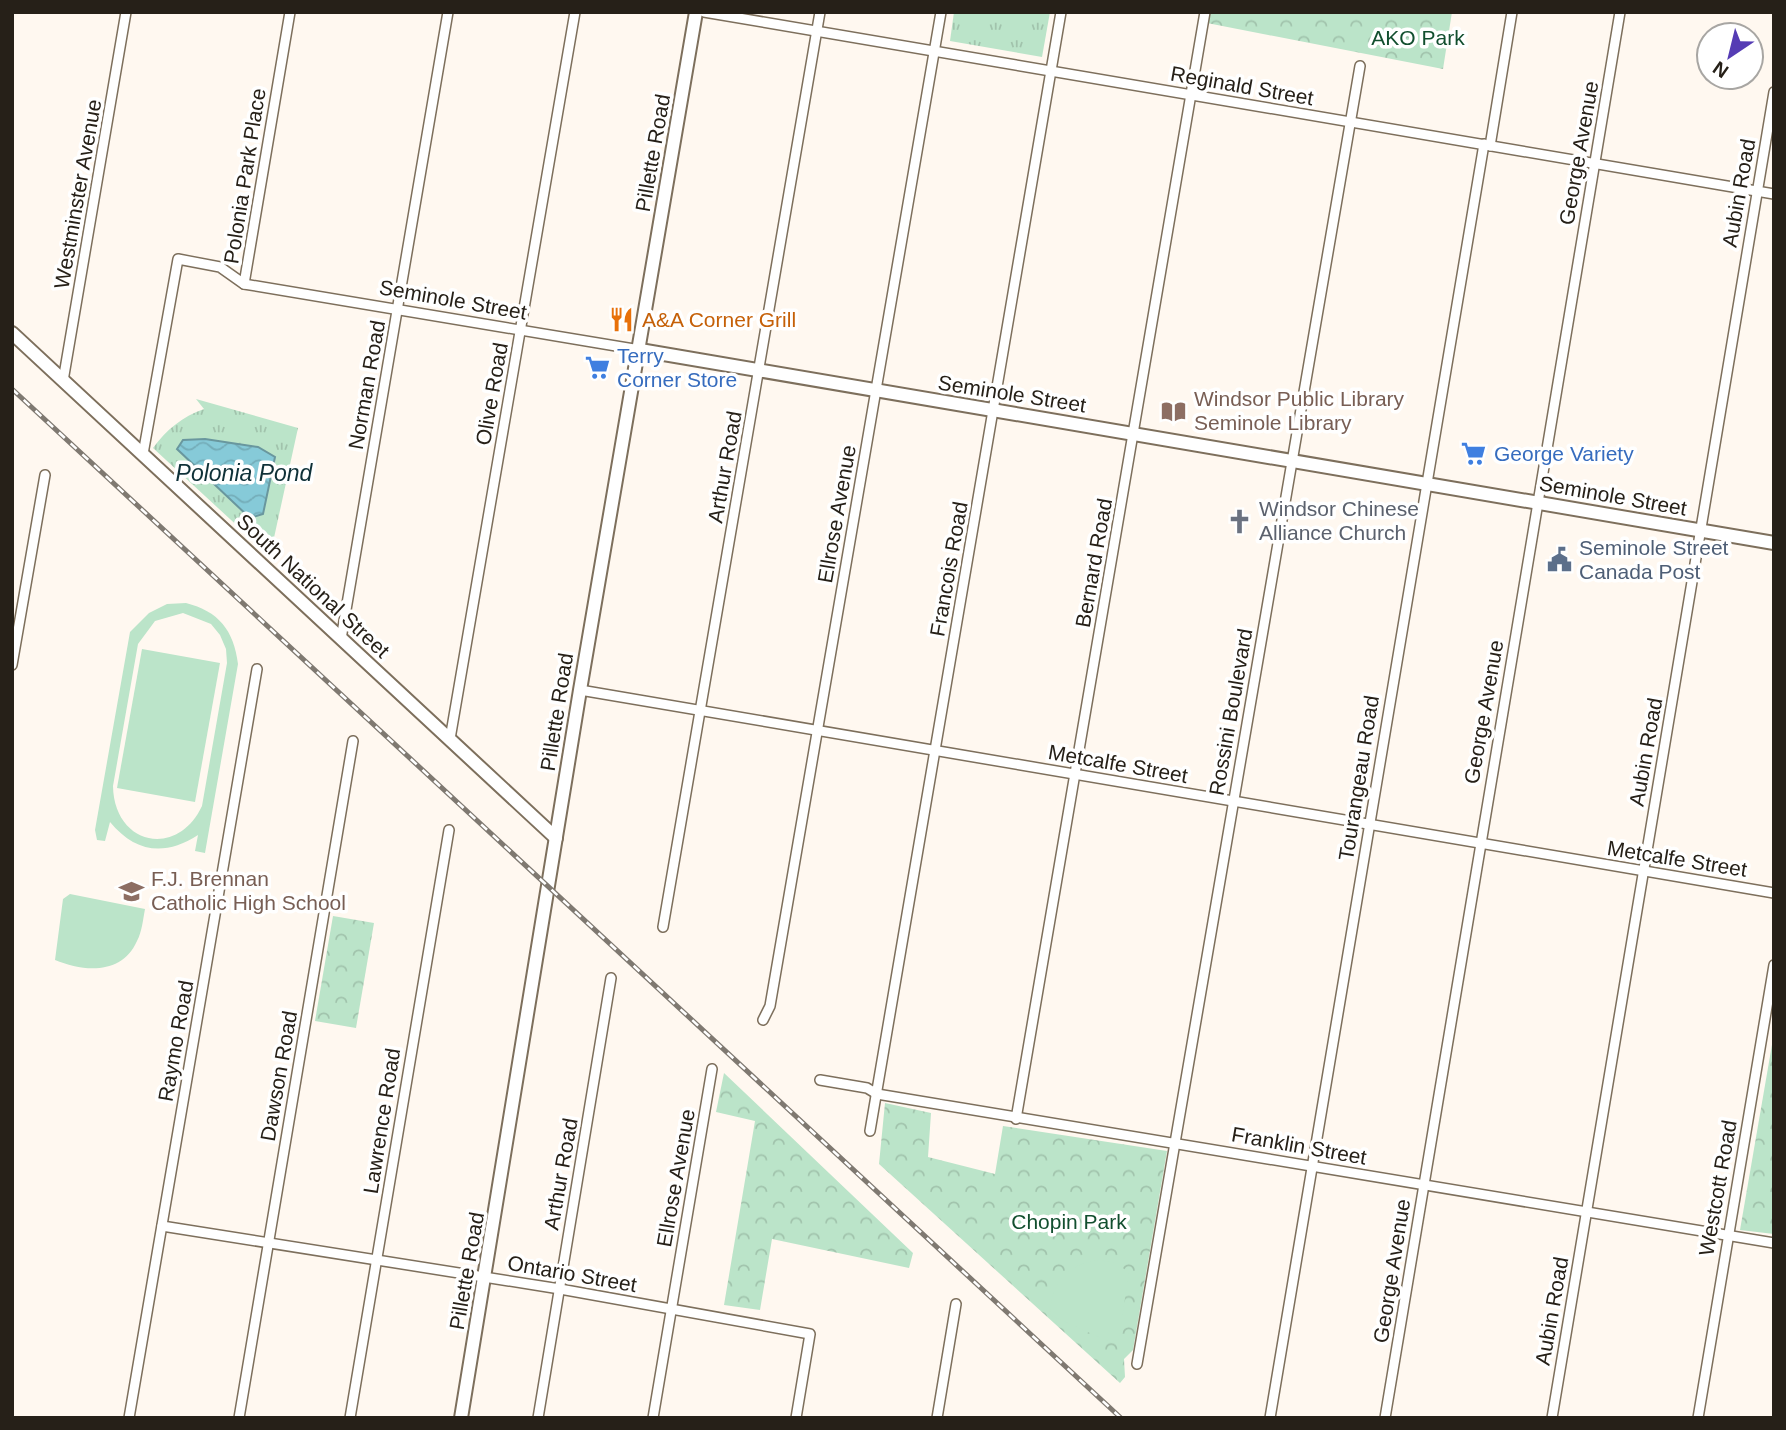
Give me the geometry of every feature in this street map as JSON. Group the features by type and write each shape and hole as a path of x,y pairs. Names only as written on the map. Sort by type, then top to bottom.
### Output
{"street":[{"name":"Westminster Avenue","path":"63,381 126,12"},
{"name":"Polonia Park Place","path":"143,454 178,259 220,267 244,284 290,12"},
{"name":"Norman Road","path":"341,639 448,12"},
{"name":"Olive Road","path":"450,739 575,12"},
{"name":"Pillette Road","path":"461,1418 580,690 696,12"},
{"name":"Reginald Street","path":"704,12 1774,194"},
{"name":"Arthur Road","path":"663,927 820,12"},
{"name":"Ellrose Avenue","path":"762,1020 770,1006 941,12"},
{"name":"Francois Road","path":"870,1131 1061,12"},
{"name":"Bernard Road","path":"1016,1119 1205,12"},
{"name":"Tourangeau Road","path":"1270,1418 1426,482 1512,12"},
{"name":"George Avenue","path":"1385,1418 1620,12"},
{"name":"Rossini Boulevard","path":"1137,1364 1360,66"},
{"name":"Aubin Road","path":"1552,1418 1774,92"},
{"name":"Seminole Street","path":"244,284 1774,542"},
{"name":"South National Street","path":"12,333 556,838"},
{"path":"12,665 45,475"},
{"name":"Raymo Road","path":"129,1418 257,670"},
{"name":"Metcalfe Street","path":"580,690 1774,893"},
{"name":"Dawson Road","path":"239,1418 353,741"},
{"name":"Lawrence Road","path":"350,1418 449,830"},
{"name":"Westcott Road","path":"1698,1418 1774,965"},
{"name":"Arthur Road","path":"538,1418 611,978"},
{"name":"Ellrose Avenue","path":"653,1418 712,1069"},
{"name":"Franklin Street","path":"820,1080 867,1088 877,1094 1016,1119 1175,1142 1774,1243"},
{"name":"Ontario Street","path":"162,1226 560,1289 810,1334 796,1418"},
{"path":"937,1418 956,1304"}],"green space":[{"path":"954,12 1050,12 1042,57 950,41"},
{"name":"AKO Park","path":"1208,12 1452,12 1443,69 1207,23"},
{"path":"196,399 298,428 270,556 153,448 176,424 204,409"},
{"path":"186,603 215,617 233,641 238,664 205,853 195,851 198,835 173,846 151,848 130,840 110,822 105,841 97,840 95,830 130,632 149,613 167,604","holes":["183,613 211,624 226,649 227,663 202,806 191,823 178,834 163,839 148,838 135,832 124,821 116,806 113,786 138,644 155,621"]},
{"path":"142,649 220,663 195,802 117,788"},
{"path":"70,894 145,909 139,937 122,960 101,968 90,968 55,960 63,899"},
{"path":"333,916 374,923 356,1028 315,1021"},
{"path":"1774,1033 1774,1234 1740,1230"},
{"path":"724,1073 913,1253 909,1268 772,1239 760,1310 724,1305 755,1121 716,1112"},
{"name":"Chopin Park","path":"885,1103 931,1113 928,1157 995,1174 1003,1126 1167,1151 1133,1350 1124,1359 1125,1377 1120,1383 879,1164"},
{"path":"1099,1260 1115,1263 1129,1272 1119,1338 1112,1343 1050,1315 1054,1293 1063,1277 1078,1266"}],"water":[{"name":"Polonia Pond","path":"205,439 258,447 275,457 263,514 250,518 177,449 183,440"}],"railway":[{"path":"12,389 1121,1418"}],"place":[{"name":"A&A Corner Grill","path":"622,320"},
{"name":"Terry Corner Store","path":"597,368"},
{"name":"Windsor Public Library Seminole Library","path":"1174,411"},
{"name":"George Variety","path":"1474,454"},
{"name":"Windsor Chinese Alliance Church","path":"1239,521"},
{"name":"Seminole Street Canada Post","path":"1559,560"},
{"name":"F.J. Brennan Catholic High School","path":"131,891"}]}
